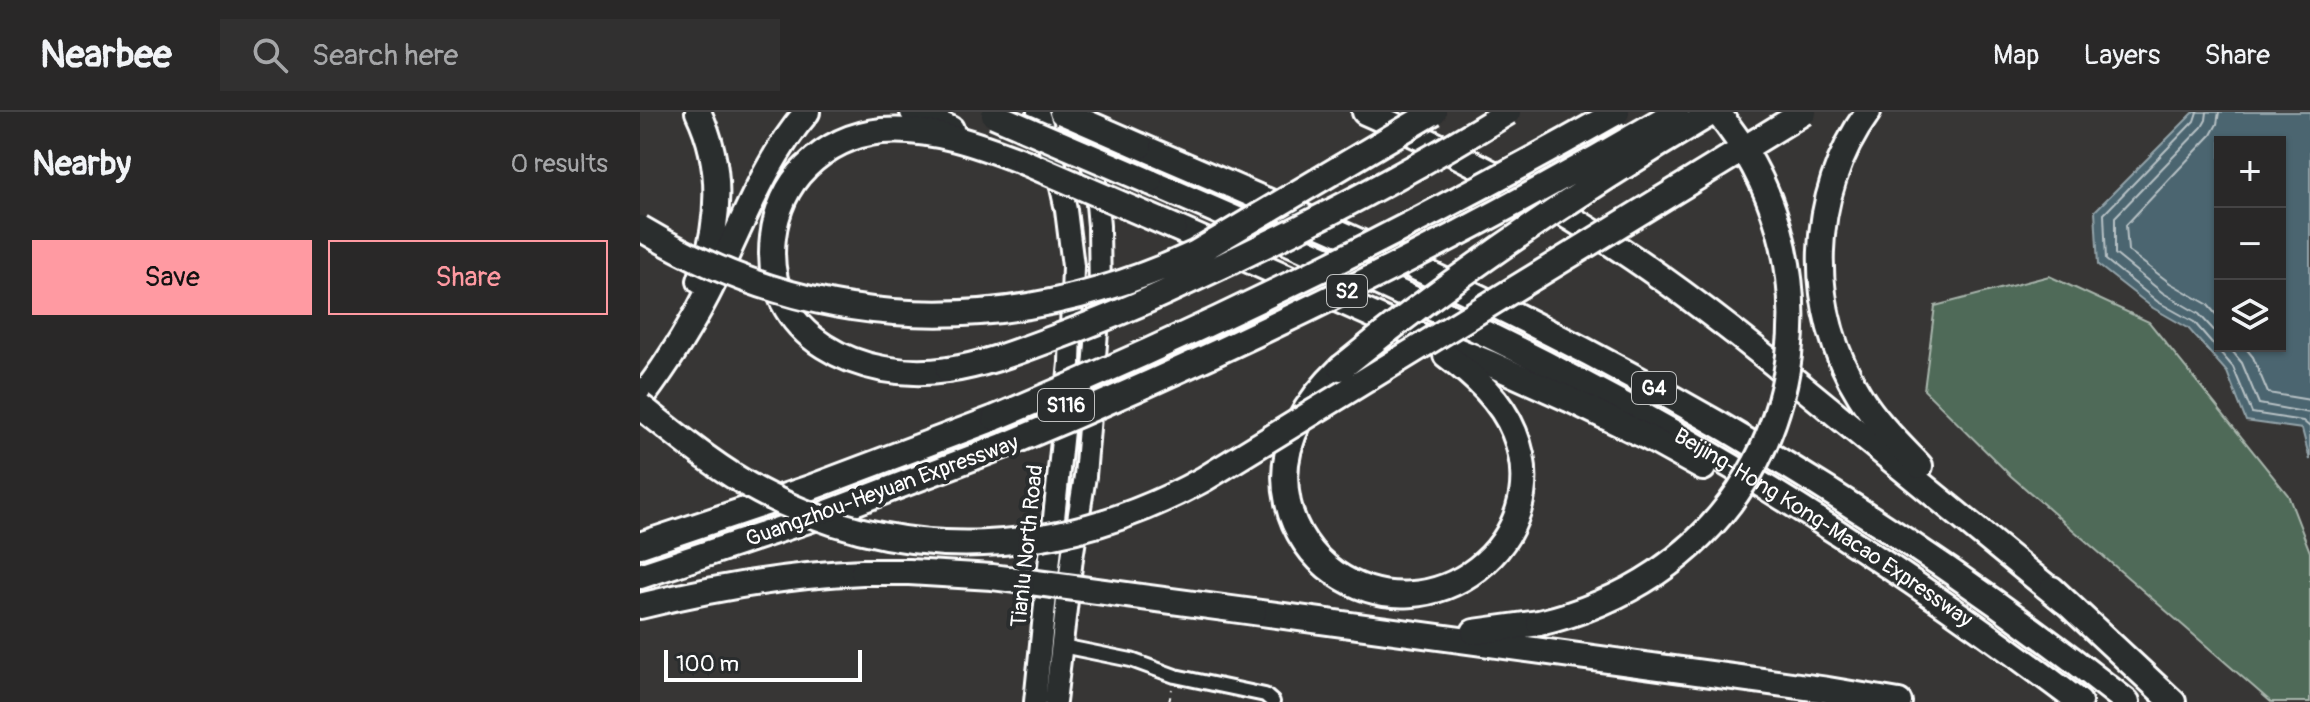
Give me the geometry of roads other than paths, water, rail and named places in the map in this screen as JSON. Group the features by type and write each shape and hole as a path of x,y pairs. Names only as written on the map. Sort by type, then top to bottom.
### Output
{"highway":[{"path":"640,397 683,321 712,241 716,179 708,139 698,112"},
{"path":"640,397 680,344 763,180 789,135 807,112"},
{"path":"913,112 1569,399 1647,437 1861,563 1948,606"},
{"name":"Beijing-Hong Kong-Macao Expressway","path":"1062,112 1437,277 1670,397 1820,485 1905,541 2036,632 2127,702"},
{"path":"1365,112 1460,156 1515,186 1581,225 1671,285 1818,399 2064,601"},
{"path":"640,228 693,258 758,284 824,302 928,314 1031,307 1099,292 1196,253 1434,112"},
{"path":"994,150 945,137 883,131 853,137 825,151 801,171 784,197 774,226 772,257 778,287 792,315 812,338 838,356 882,370 923,373 1005,356 1143,303 1264,247 1409,171 1508,112"},
{"name":"Guangzhou-Heyuan Expressway","path":"640,545 862,469 1087,379 1257,302 1449,205 1617,112"},
{"name":"Guangzhou-Heyuan Expressway","path":"640,576 873,496 1099,406 1296,316 1386,271 1676,112"},
{"path":"1379,629 1444,633 1508,628 1565,617 1613,598 1658,572 1716,520 1747,478 1759,455 1779,407 1785,382 1792,304 1780,228 1761,179 1735,135 1715,112 1606,177 1504,244 1341,368 1309,403 1294,430 1285,475 1286,491 1300,535 1319,559 1357,585 1387,594 1419,594 1449,586 1476,571 1498,549 1514,523 1523,478 1519,447 1508,418 1490,393 1455,362 1411,332"},
{"path":"640,406 735,477 789,505 847,526 908,539 969,543 1031,540 1091,527 1149,507 1204,479 1804,112"},
{"path":"1868,112 1842,156 1827,199 1820,256 1822,290 1831,335 1860,397 1888,433 1935,481 2173,702"},
{"name":"Beijing-Hong Kong-Macao Expressway","path":"990,113 1424,304 1579,381 1743,473 1877,557 2079,702"},
{"path":"640,606 744,583 799,576 909,572 992,577 1899,702"}],"main road":[{"name":"Tianlu North Road","path":"1038,112 1059,178 1073,266 1070,363 1059,474 1062,646 1055,702"},
{"name":"Tianlu North Road","path":"1035,702 1062,557 1085,476 1100,274 1094,171 1076,112"},
{"path":"1059,474 1085,476"}],"street":[{"path":"1062,646 1131,660 1175,676 1265,695 1273,702"}],"water":[{"path":"2194,112 2310,112 2310,460 2302,429 2246,421 2227,372 2188,328 2153,308 2098,265 2095,211"}]}
